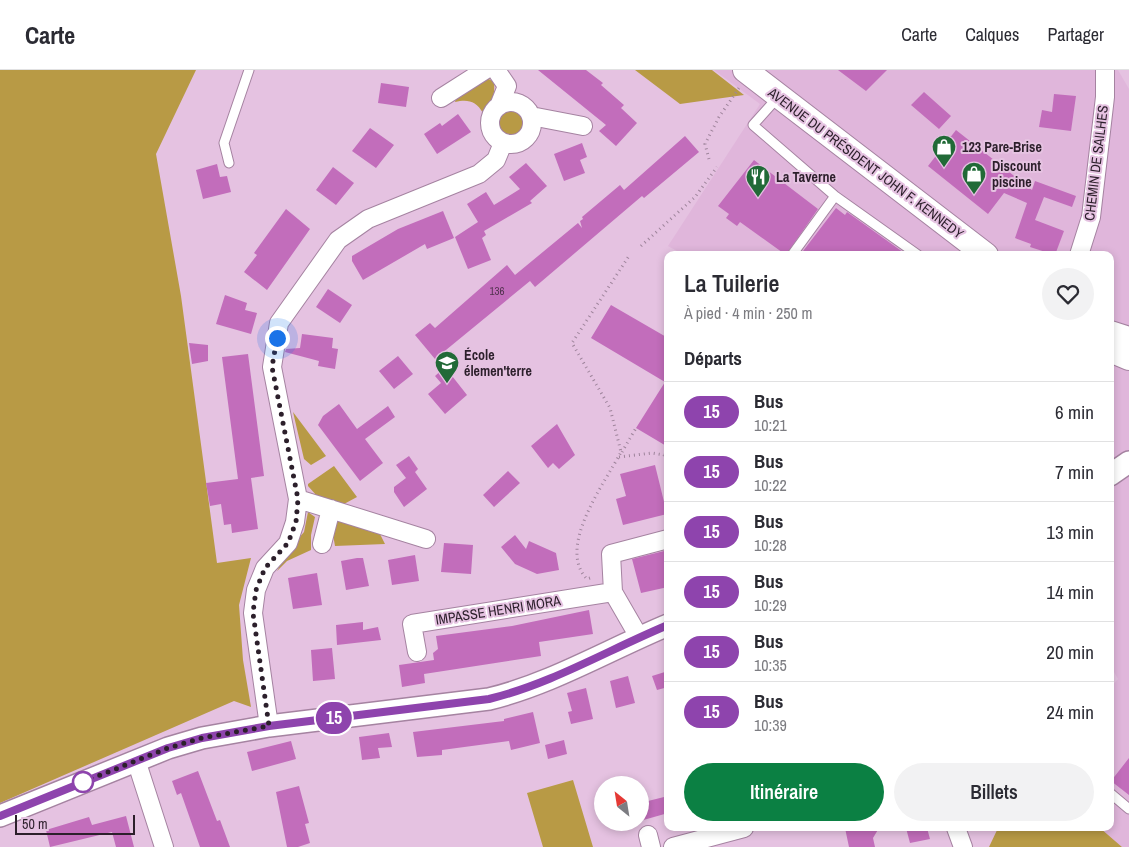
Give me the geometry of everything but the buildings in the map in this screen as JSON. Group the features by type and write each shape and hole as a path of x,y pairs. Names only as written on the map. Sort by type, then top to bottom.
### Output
{"main road":[{"name":"AVENUE DU PRÉSIDENT JOHN F. KENNEDY","path":"742,79 778,97 981,251"},
{"path":"1114,334 1129,340"},
{"path":"1114,352 1129,358"}],"street":[{"path":"441,98 485,70"},
{"path":"496,70 507,86 499,106 489,122 493,135 503,143 516,144 528,136 532,123 531,116 524,106 511,102 499,106"},
{"name":"CHEMIN DE SAILHES","path":"1080,251 1091,217 1105,97 1105,70"},
{"path":"531,116 582,126"},
{"path":"269,726 253,613 256,590 265,568 288,543 296,522 298,499 272,367 279,324 338,240 368,219 479,174 496,160 503,143"},
{"path":"1114,472 1129,462"},
{"path":"1114,487 1129,478"},
{"path":"298,499 426,539"},
{"path":"322,544 331,509"},
{"path":"639,637 613,592 611,554 664,540"},
{"name":"IMPASSE HENRI MORA","path":"417,652 412,624 613,592"},
{"path":"0,816 136,760 202,738 269,726 489,699 535,685 664,627"},
{"path":"136,760 164,847"},
{"path":"673,847 733,831"},
{"path":"957,831 962,847"}],"lane":[{"path":"229,163 224,143 250,70"},
{"path":"778,97 753,125 835,196 912,251"},
{"path":"795,251 835,196"},
{"path":"1114,796 1129,808"}],"path":[{"path":"709,159 704,144 742,79"},
{"path":"641,246 695,197 717,167"},
{"path":"621,452 610,408 572,343 628,256"},
{"path":"594,578 587,579 580,571 576,545 586,515 636,428"},
{"path":"618,457 652,453 664,455"}],"shaded area":[{"path":"0,70 196,70 156,154 181,296 217,563 251,558 239,605 243,660 251,707 234,701 0,803"},
{"path":"635,70 712,70 744,95 680,104"},
{"path":"714,70 1118,70 1129,89 1129,847 1122,847 1103,831 1114,831 1114,684 1118,679 1114,672 1114,251 677,251 668,246 760,104"},
{"path":"487,78 494,82 494,91 493,99 483,113 474,103 455,102 457,95"},
{"path":"511,108 522,113 527,124 522,135 511,140 500,135 495,124 500,113"},
{"path":"293,412 326,456 311,465 304,459"},
{"path":"334,466 357,497 344,504 317,496 308,486 308,484"},
{"path":"308,512 315,517 311,535 311,550 287,561 277,571 289,550 304,532"},
{"path":"344,519 379,532 385,544 335,546 332,529 335,522"},
{"path":"573,780 593,847 543,847 527,793"},
{"path":"997,831 1103,831 1122,847 989,847"}],"bus line":[{"name":"15","path":"0,816 168,748 202,738 269,726 489,699 506,695 535,685 664,627"}],"place":[{"name":"123 Pare-Brise","path":"944,168"},
{"name":"Discount piscine","path":"974,195"},
{"name":"La Taverne","path":"758,198"},
{"name":"École élemen'terre","path":"447,384"}],"route":[{"path":"83,782 168,748 202,738 269,726 253,613 256,590 265,568 288,543 296,522 298,499 272,367 277,338"}]}
